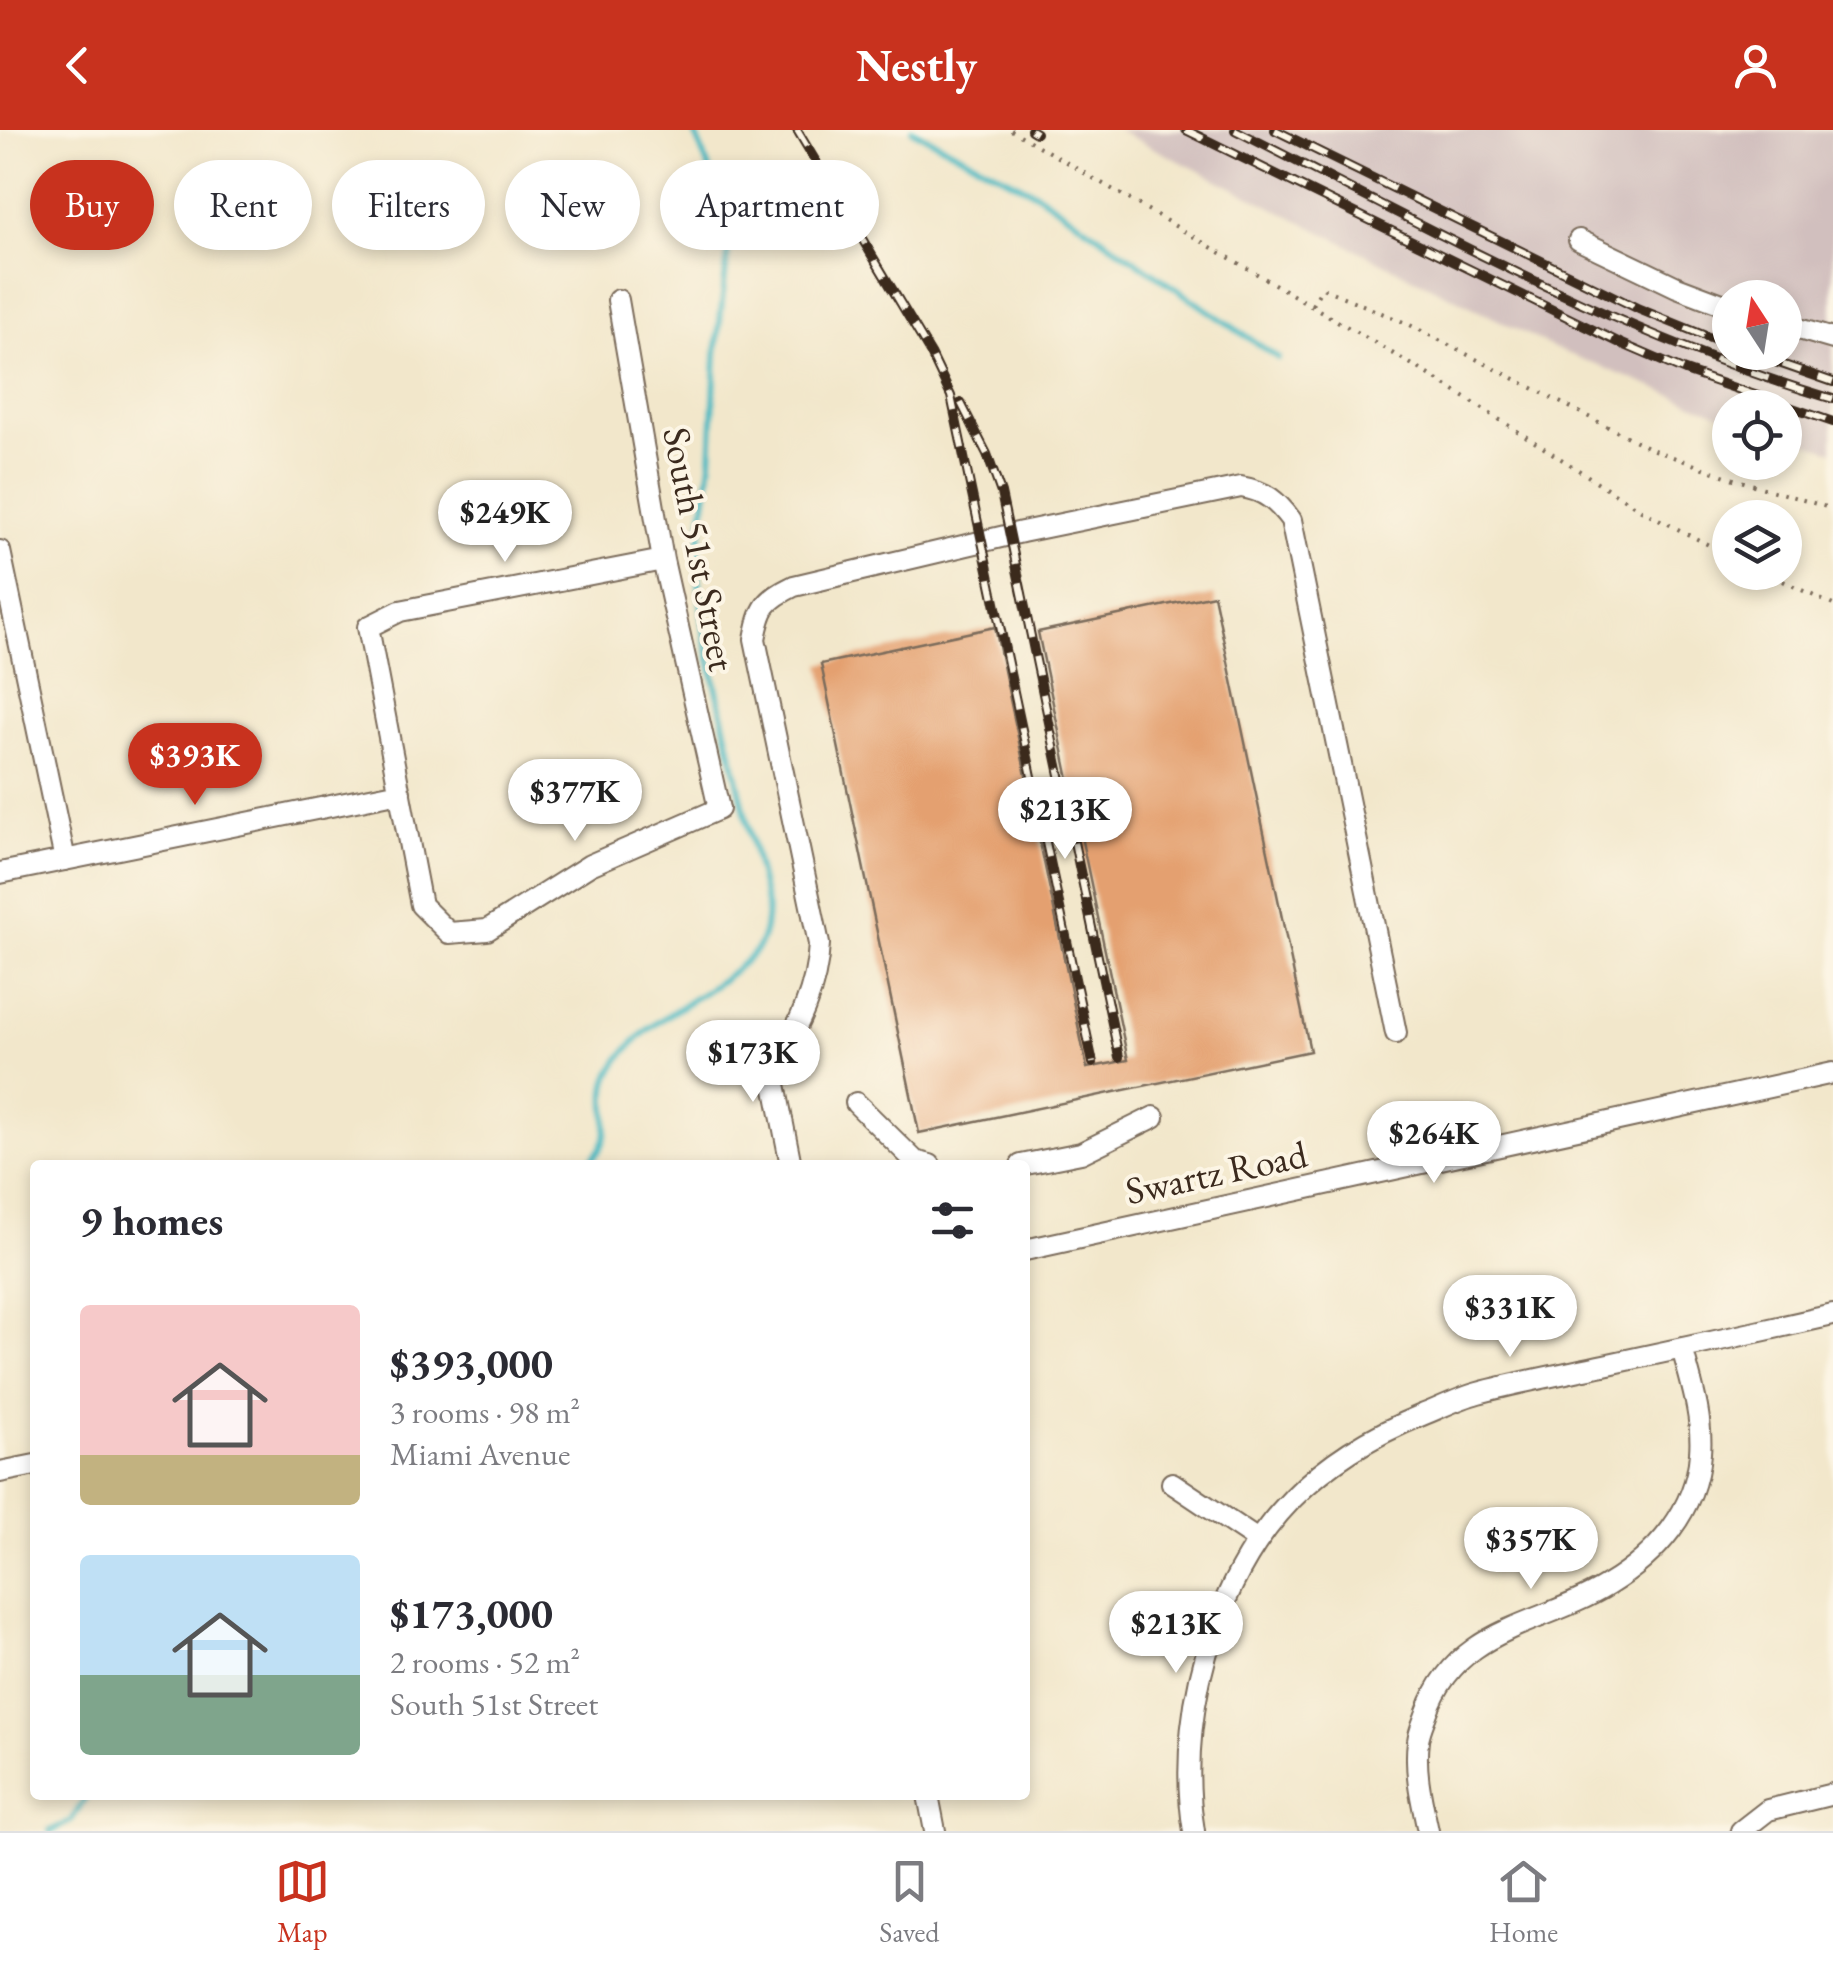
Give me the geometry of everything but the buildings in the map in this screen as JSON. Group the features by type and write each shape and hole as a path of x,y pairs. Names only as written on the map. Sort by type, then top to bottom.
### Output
{"street":[{"path":"1579,240 1712,300"},
{"name":"South 51st Street","path":"400,792 421,905 449,933 487,930 590,865 719,810 663,560 618,300"},
{"path":"1802,330 1833,340"},
{"path":"772,1073 799,1024 812,990 819,944 754,638 760,612 774,596 794,586 1022,532 1241,487 1261,490 1291,520 1396,1033"},
{"path":"0,551 66,860"},
{"path":"0,873 400,792 368,627 400,611 663,560"},
{"path":"765,1034 791,1160"},
{"name":"Swartz Road","path":"1030,1249 1833,1073"},
{"path":"856,1104 916,1160"},
{"path":"1030,1163 1081,1153 1154,1117"},
{"path":"1194,1831 1189,1798 1192,1731 1205,1657 1227,1592 1256,1539 1295,1494 1333,1462 1377,1433 1475,1394 1833,1315"},
{"path":"1428,1831 1418,1786 1418,1739 1434,1692 1443,1680 1460,1659 1492,1636 1607,1586 1666,1540 1690,1498 1700,1454 1698,1412 1682,1348"},
{"path":"0,1472 30,1466"},
{"path":"1172,1483 1256,1539"},
{"path":"1741,1831 1768,1810 1833,1794"},
{"path":"929,1800 935,1831"}],"path":[{"path":"1012,130 1428,374 1641,510 1712,547"},
{"path":"1312,305 1322,288 1408,324 1650,449 1833,509"},
{"path":"1801,590 1833,606"}],"shaded area":[{"path":"1117,130 1833,130 1833,451 1802,441 1802,390 1712,390 1712,411 1554,348"}],"waterway":[{"path":"589,1160 603,1143 607,1084 623,1055 652,1027 720,982 751,956 762,938 766,919 767,909 705,637 697,560 711,462 716,354 731,227 694,130"},
{"path":"912,130 1036,193 1278,358"},
{"path":"50,1831 71,1821 84,1800"}],"railway":[{"path":"797,130 931,354 951,396 1093,1063"},
{"path":"1031,130 1036,133"},
{"path":"1186,130 1620,343 1685,371 1833,422"},
{"path":"1235,130 1603,312 1678,345 1833,399"},
{"path":"1275,130 1639,309 1712,339"},
{"path":"1799,370 1833,382"},
{"path":"961,403 987,454 1001,493 1119,1057"}]}
